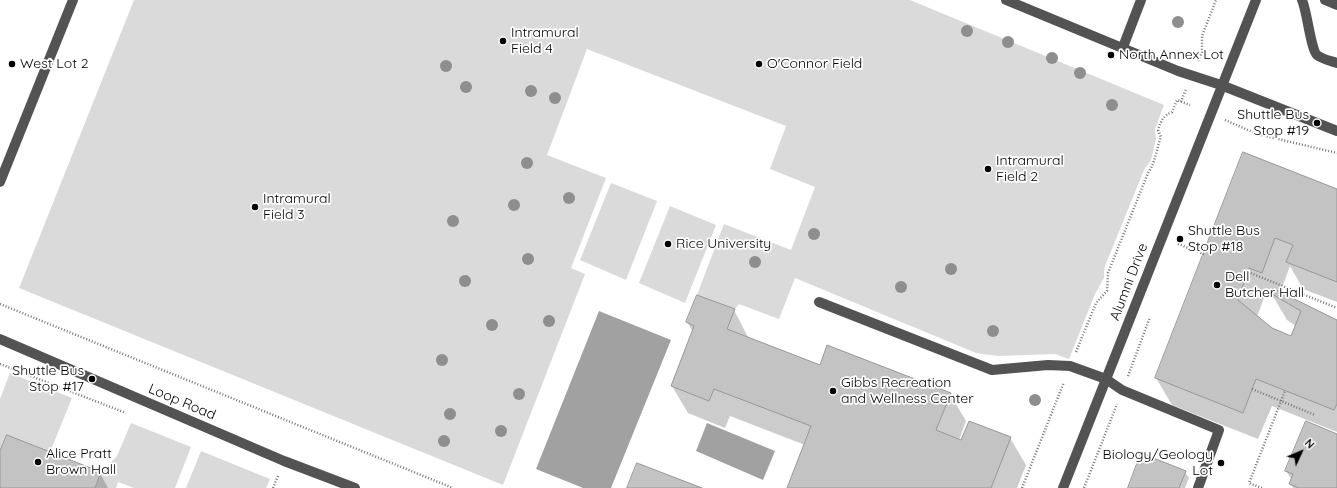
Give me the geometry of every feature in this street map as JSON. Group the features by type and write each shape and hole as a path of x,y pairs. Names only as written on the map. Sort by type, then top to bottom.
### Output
{"lane":[{"path":"0,182 72,0"},
{"path":"1006,0 1192,75 1337,131"},
{"path":"1123,47 1141,0"},
{"name":"Alumni Drive","path":"1063,488 1221,85 1256,0"},
{"path":"1302,0 1308,19 1313,49 1316,54 1337,63"},
{"path":"1325,0 1337,5"},
{"path":"819,302 992,370 1048,365 1070,366 1106,379 1122,390 1219,430 1198,488"},
{"name":"Loop Road","path":"0,340 284,461 350,487"}],"path":[{"path":"1181,102 1202,52 1202,36 1216,0"},
{"path":"1022,488 1096,303 1107,291 1108,273 1148,173 1155,163 1156,149 1160,137 1158,130 1160,123 1165,115 1172,112 1177,100 1190,105"},
{"path":"1221,118 1257,134 1337,153"},
{"path":"1178,244 1204,254"},
{"path":"1248,272 1337,308"},
{"path":"0,304 453,488"},
{"path":"1252,389 1315,415"},
{"path":"1262,488 1256,487 1249,483 1285,391"}],"shaded area":[{"path":"134,0 910,0 1164,105 1155,129 1156,139 1151,160 1144,170 1105,266 1104,278 1095,294 1069,359 1055,354 998,356 976,353 795,278 779,319 739,304 735,309 697,295 724,224 791,250 815,187 770,169 786,126 587,49 547,155 606,178 571,268 585,274 503,485 19,288"},
{"path":"611,183 657,201 626,280 580,260"},
{"path":"670,206 716,225 685,303 639,283"},
{"path":"599,311 671,340 611,488 583,488 536,469"},
{"path":"10,373 72,398 50,452 7,435 0,451 0,399"},
{"path":"131,423 191,447 175,488 134,488 118,482 116,488 95,488 101,472 117,456"},
{"path":"707,423 775,451 763,480 696,451"},
{"path":"201,451 270,479 266,488 186,488"}],"building":[{"name":"Dell Butcher Hall","path":"1243,152 1337,189 1337,282 1286,262 1293,245 1275,238 1262,273 1249,268 1238,300 1272,328 1291,336 1301,311 1270,293 1272,288 1337,320 1337,404 1334,410 1256,379 1243,413 1155,378"},
{"name":"Gibbs Recreation and Wellness Center","path":"697,295 735,309 727,329 820,365 827,345 951,393 936,430 961,440 969,421 1011,437 991,488 787,488 811,426 714,389 709,401 671,386 694,326 686,322"},
{"path":"1306,421 1337,434 1337,488 1299,488 1289,484 1293,474 1285,471"},
{"name":"Alice Pratt Brown Hall","path":"7,435 101,472 95,488 0,488 0,451"},
{"path":"1141,453 1186,471 1179,488 1128,488"},
{"path":"637,463 702,488 627,488"}],"place":[{"name":"Intramural Field 4","path":"503,41"},
{"name":"North Annex Lot","path":"1111,55"},
{"name":"West Lot 2","path":"12,64"},
{"name":"O'Connor Field","path":"759,64"},
{"name":"Shuttle Bus Stop #19","path":"1317,123"},
{"name":"Intramural Field 2","path":"988,169"},
{"name":"Intramural Field 3","path":"255,207"},
{"name":"Shuttle Bus Stop #18","path":"1180,239"},
{"name":"Rice University","path":"668,244"},
{"name":"Dell Butcher Hall","path":"1217,285"},
{"name":"Shuttle Bus Stop #17","path":"92,379"},
{"name":"Gibbs Recreation and Wellness Center","path":"833,391"},
{"name":"Alice Pratt Brown Hall","path":"38,462"},
{"name":"Biology/Geology Lot","path":"1221,463"}]}
